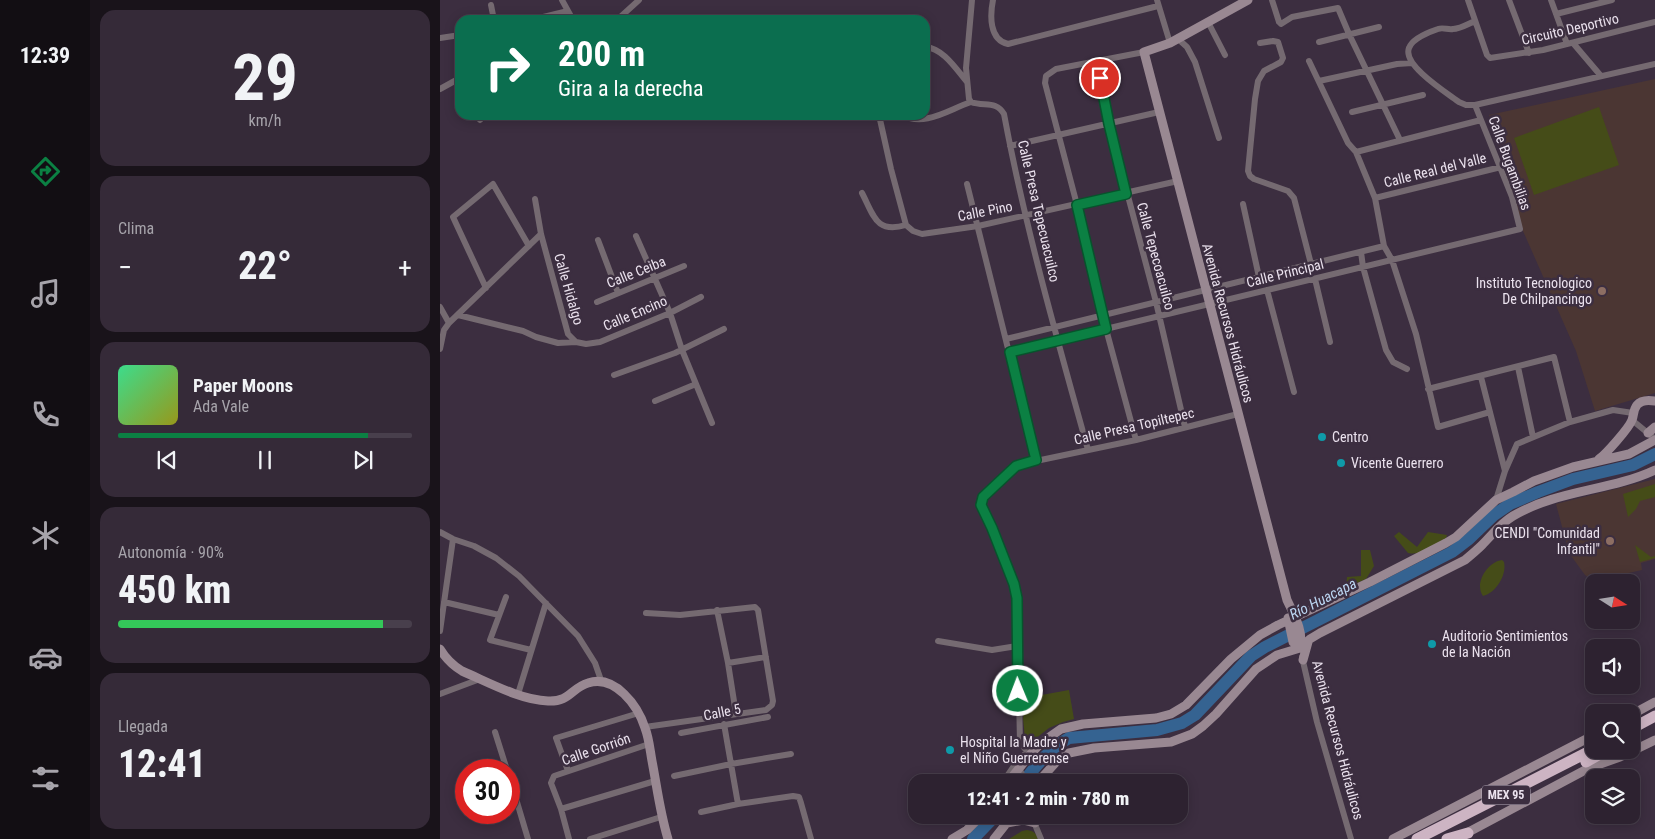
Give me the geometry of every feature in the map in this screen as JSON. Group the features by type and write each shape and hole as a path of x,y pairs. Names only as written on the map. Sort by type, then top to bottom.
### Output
{"highway":[{"path":"1640,724 1655,716"},
{"path":"1640,732 1655,725"},
{"name":"MEX 95","path":"1417,839 1585,754"},
{"name":"MEX 95","path":"1433,839 1590,759"},
{"path":"1447,839 1468,833"}],"main road":[{"path":"1144,52 1174,40 1248,0"},
{"name":"Avenida Recursos Hidráulicos","path":"1144,52 1292,621 1301,642"},
{"path":"1597,461 1607,453 1633,417 1637,405 1642,401 1655,401"},
{"path":"1013,774 1018,765 1041,743 1061,729 1083,724 1156,718 1171,714 1186,704 1245,646 1278,625 1292,621 1446,543 1456,537 1496,500 1554,473 1629,454 1653,434"},
{"path":"1046,773 1057,761 1069,753 1081,750 1171,742 1186,736 1203,726 1256,669 1277,654 1465,560 1502,524 1513,516 1550,499 1640,476 1655,470"},
{"path":"1278,625 1284,615 1287,600 1300,607 1315,608"},
{"path":"1301,642 1306,644 1303,660"},
{"path":"440,649 444,657 454,666 518,694 545,701 559,701 586,683 595,681 608,684 624,694 632,702 645,727 661,817 668,839"},
{"path":"1640,710 1655,702"},
{"path":"1456,839 1589,768 1620,757 1655,740"},
{"path":"1393,839 1585,741"},
{"path":"952,839 973,824"},
{"path":"994,839 1006,824"}],"street":[{"path":"562,0 570,15"},
{"path":"622,15 639,0"},
{"path":"930,119 971,102 969,99 966,68 972,0"},
{"path":"992,0 990,11 995,37 1001,43 1008,44 1157,3 1174,40 1187,47 1195,62 1219,138"},
{"path":"1272,0 1281,24 1292,17 1338,8 1400,140"},
{"path":"1468,0 1474,21 1453,30 1438,29 1413,42 1409,47 1408,53 1415,68 1459,102 1466,105 1475,105 1655,64"},
{"path":"1509,0 1529,52"},
{"path":"1551,0 1570,44 1601,76"},
{"path":"1556,14 1612,0"},
{"path":"491,5 493,15"},
{"path":"551,15 568,11"},
{"name":"Circuito Deportivo","path":"1474,21 1486,55 1490,58 1570,44 1655,22"},
{"path":"1208,22 1225,56"},
{"path":"1319,42 1379,27"},
{"path":"440,38 455,36"},
{"path":"1260,43 1278,42 1283,58 1281,62 1264,71 1258,81 1248,171 1254,179 1288,191 1294,198 1311,264"},
{"path":"930,47 939,52 968,82"},
{"path":"1136,440 1106,329 1077,205 1045,83 1046,76 1058,69 1144,52"},
{"path":"1309,61 1348,143 1356,152 1375,198 1384,246 1392,260 1416,334 1438,427 1490,412"},
{"name":"Calle Tepecoacuilco","path":"1097,62 1109,124 1126,194 1156,302 1186,427"},
{"path":"1319,81 1397,64 1412,63"},
{"path":"440,89 455,81"},
{"path":"1352,112 1423,95"},
{"name":"Calle Presa Tepecuacuilco","path":"971,102 996,105 1001,108 1004,114 1053,327 1088,450"},
{"name":"Calle Bugambilias","path":"1475,105 1512,197 1520,229"},
{"path":"1010,146 1159,112"},
{"path":"862,194 876,222 890,228 906,224 880,120"},
{"path":"1356,152 1481,120"},
{"name":"Calle Real del Valle","path":"1375,198 1501,167"},
{"name":"Calle Pino","path":"906,224 913,231 922,234 978,226 1178,181"},
{"path":"486,288 453,217 493,184 529,246"},
{"path":"967,184 1036,460"},
{"name":"Calle Hidalgo","path":"535,199 541,234 568,334 576,342"},
{"path":"1243,204 1259,277"},
{"name":"Calle Principal","path":"1010,352 1520,229"},
{"path":"440,348 442,331 449,323 541,234"},
{"path":"636,236 670,313 682,350 712,423"},
{"path":"598,240 618,293"},
{"name":"Calle Principal","path":"1006,339 1384,246"},
{"path":"1361,252 1363,267 1386,350 1393,362 1407,368"},
{"name":"Calle Ceiba","path":"597,302 684,266"},
{"path":"1315,278 1330,342"},
{"path":"1267,290 1294,392"},
{"name":"Calle Encino","path":"576,342 586,344 600,342 670,313 701,297"},
{"path":"440,307 449,323"},
{"name":"Calle Hidalgo","path":"458,315 523,331 558,343 576,342"},
{"path":"614,375 682,350 724,329"},
{"path":"1428,390 1554,357 1570,422"},
{"path":"1518,367 1533,437"},
{"path":"1481,376 1505,472"},
{"path":"655,401 696,384"},
{"path":"1496,500 1517,444 1533,437 1570,422 1613,410 1633,417 1639,428 1653,434"},
{"name":"Calle Presa Topiltepec","path":"1017,646 1017,598 1014,584 981,505 983,497 1016,466 1036,460 1136,440 1238,414"},
{"path":"440,532 453,539 474,546 496,558 519,576 578,636 595,663 602,683"},
{"path":"440,630 453,539"},
{"path":"506,597 490,640 531,650"},
{"path":"444,602 499,615"},
{"path":"518,694 546,603"},
{"path":"645,727 766,710 772,705 773,701 758,610 755,607 680,614 646,613"},
{"path":"717,610 736,714"},
{"path":"938,641 992,650 1017,646 1020,744 1027,751"},
{"name":"Avenida Recursos Hidráulicos","path":"1301,642 1303,660 1317,722 1351,839"},
{"path":"728,663 766,657"},
{"path":"440,694 480,678"},
{"path":"568,771 556,738 639,713"},
{"name":"Calle 5","path":"681,733 768,716"},
{"path":"724,724 738,804"},
{"path":"1022,774 1018,765 1027,751 1040,740 1061,729"},
{"path":"496,732 504,759"},
{"name":"Calle Gorrión","path":"561,809 551,783 554,776 649,744"},
{"path":"674,776 792,754"},
{"path":"569,839 561,809 656,781"},
{"path":"701,812 783,797 799,797 811,839"},
{"path":"520,812 528,839"},
{"path":"590,839 661,817"},
{"path":"1038,824 1043,839"}],"shaded area":[{"name":"Instituto Tecnologico De Chilpancingo","path":"1655,79 1655,393 1595,411 1576,351 1523,231 1489,115"},
{"name":"CENDI \"Comunidad Infantil\"","path":"1655,479 1655,559 1641,563 1642,570 1624,574 1585,575 1569,553 1556,504"}],"green space":[{"path":"1599,107 1619,165 1534,195 1514,138"},
{"path":"1655,484 1655,497 1640,501 1636,509 1628,517 1623,494"},
{"path":"1399,532 1417,547 1428,532 1447,535 1446,538 1428,549 1413,554 1408,553 1394,536"},
{"path":"1635,545 1651,557 1655,556 1655,558 1640,562"},
{"path":"1361,550 1370,550 1374,566 1366,579 1346,588 1347,577 1361,576"},
{"path":"1502,560 1504,562 1504,572 1500,583 1483,596 1480,586 1484,574 1491,565"},
{"path":"1069,690 1074,719 1049,728 1035,739 1025,739 1023,718 1025,708 1035,705 1036,696"},
{"path":"1027,830 1034,833 1038,839 1009,839 1022,831"}],"waterway":[{"name":"Río Huacapa","path":"1030,774 1049,752 1069,738 1157,730 1182,723 1195,715 1251,656 1265,647 1452,552 1494,515 1510,504 1573,479 1633,465 1655,454"},
{"name":"Río Huacapa","path":"973,839 987,824"}],"place":[{"name":"Instituto Tecnologico De Chilpancingo","path":"1602,291"},
{"name":"Centro","path":"1322,437"},
{"name":"Vicente Guerrero","path":"1341,463"},
{"name":"CENDI \"Comunidad Infantil\"","path":"1610,541"},
{"name":"Auditorio Sentimientos de la Nación","path":"1432,644"},
{"name":"Hospital la Madre y el Niño Guerrerense","path":"950,750"}],"route":[{"path":"1018,691 1017,598 1014,584 981,505 981,500 1016,466 1036,460 1010,352 1106,329 1077,205 1126,194 1100,78"}]}
